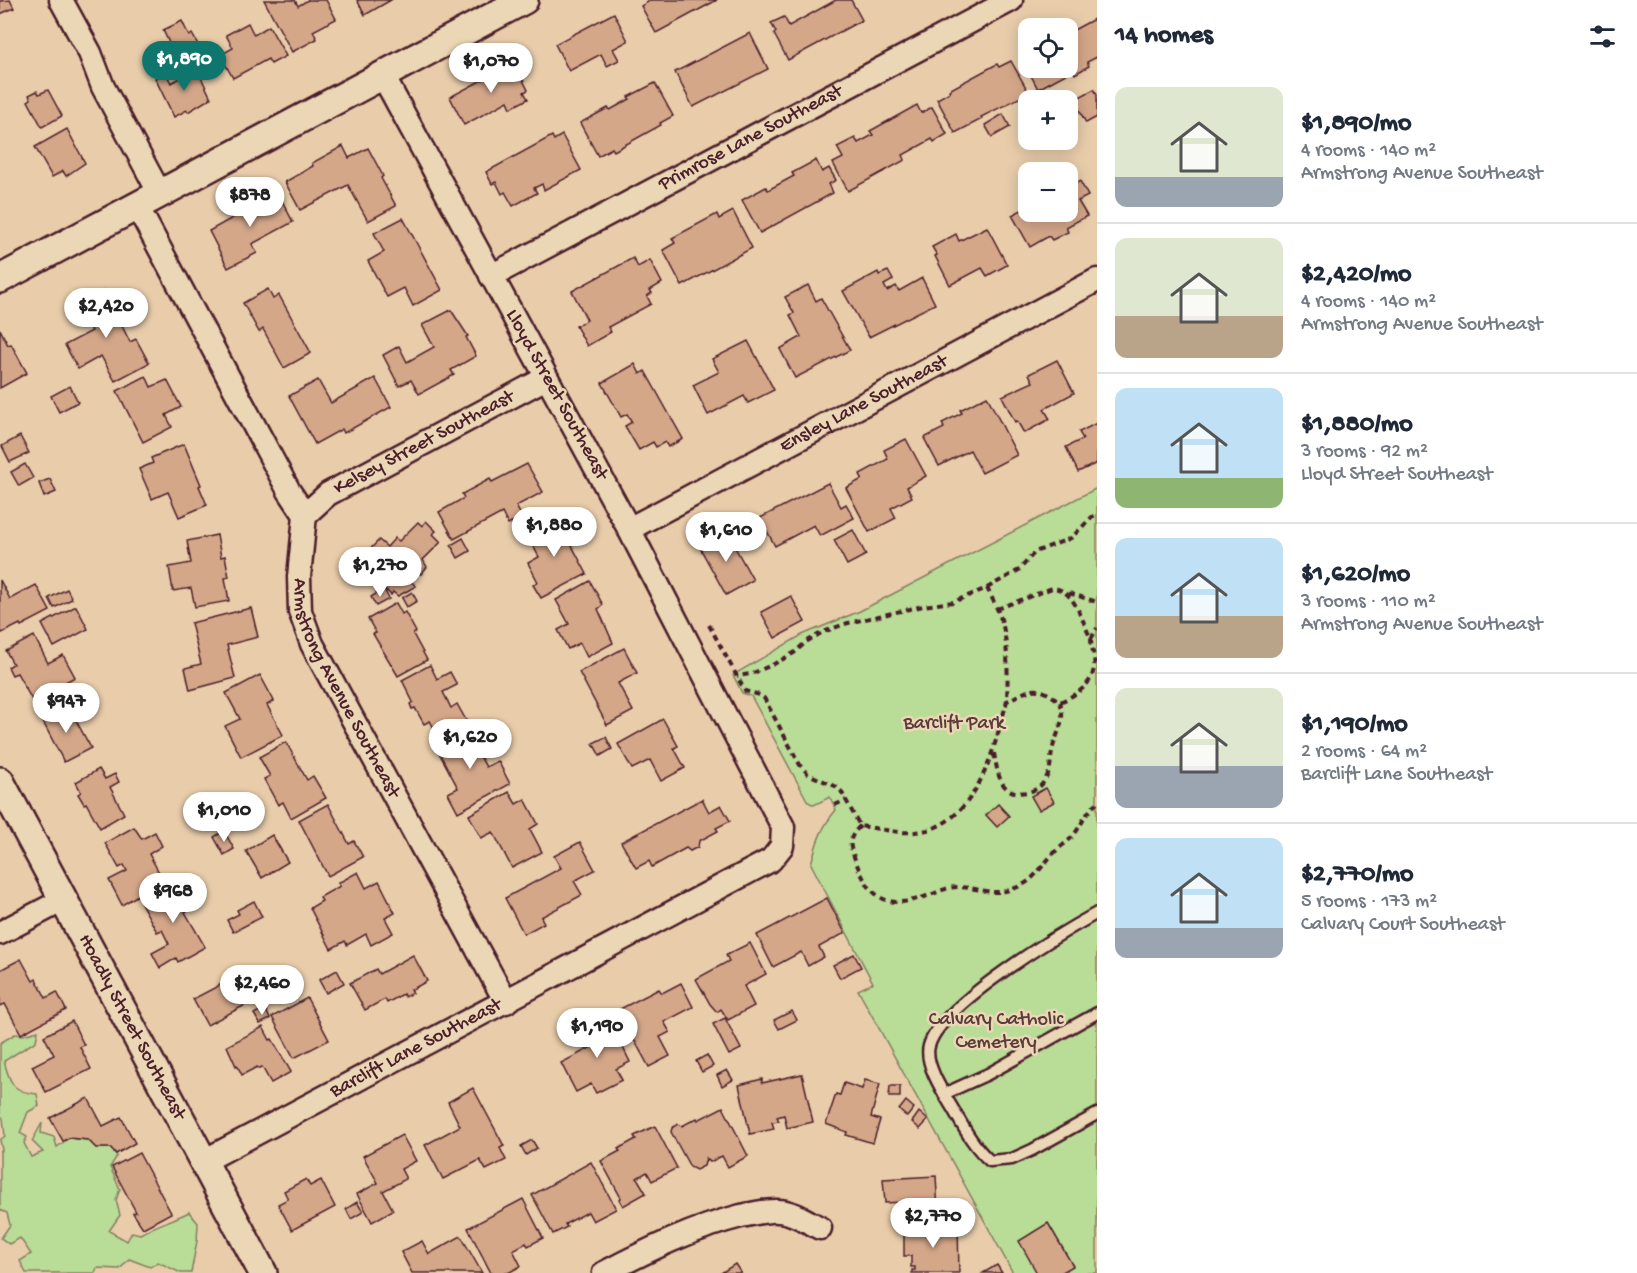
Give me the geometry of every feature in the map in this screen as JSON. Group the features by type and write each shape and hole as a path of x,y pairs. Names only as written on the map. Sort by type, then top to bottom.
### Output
{"street":[{"path":"61,0 90,52 149,200 289,491 305,514"},
{"path":"0,279 524,0"},
{"name":"Primrose Lane Southeast","path":"491,276 1011,0"},
{"name":"Lloyd Street Southeast","path":"382,75 629,529 783,827 782,846"},
{"name":"Ensley Lane Southeast","path":"629,529 1097,280"},
{"name":"Kelsey Street Southeast","path":"305,514 328,494 546,378"},
{"name":"Armstrong Avenue Southeast","path":"305,514 299,577 300,611 312,644 506,1002"},
{"name":"Hoadly Street Southeast","path":"0,781 262,1273"},
{"name":"Barclift Lane Southeast","path":"204,1161 771,860 782,846"},
{"path":"0,933 63,900"},
{"path":"604,1273 675,1239 721,1221 745,1215 780,1210 800,1217 820,1228"}],"lane":[{"path":"1097,913 995,977 957,1010 937,1031 928,1047 930,1066 944,1094 977,1150 990,1161 1012,1159 1097,1114"},
{"path":"944,1094 988,1074 1097,1013"}],"path":[{"path":"737,676 751,674 774,664 823,632 848,623 923,606 953,602 987,588 1019,570 1035,552 1071,538 1097,514"},
{"path":"860,826 904,834 920,832 946,822 957,813 974,792 993,751 1006,701 1007,657 1004,629 998,609 987,588"},
{"path":"998,609 1052,588 1060,588 1068,593 1097,602"},
{"path":"1068,593 1091,639"},
{"path":"709,625 745,691 764,698 800,765 808,774 835,786 846,800 860,826"},
{"path":"1060,702 1074,696 1088,684 1094,674 1094,656 1090,646 1097,628"},
{"path":"993,751 999,778 1011,791 1021,793 1034,791 1048,776 1052,751 1061,729 1064,713 1060,702 1050,694 1037,690 1025,691 1006,701"},
{"path":"835,805 846,800"},
{"path":"860,826 853,833 849,845 860,872 876,897 906,903 957,887 997,892 1017,888 1029,882 1056,851 1073,837 1088,810 1097,803"}],"green space":[{"name":"Barclift Park","path":"1097,488 1097,1273 1013,1273 858,990 873,983 811,864 820,835 836,810 830,797 814,805 808,802 751,696 742,693 733,675 802,635 860,611"},
{"path":"38,1031 36,1041 4,1061 8,1076 18,1089 37,1094 39,1106 28,1112 20,1133 27,1137 24,1143 31,1157 43,1152 32,1141 42,1123 41,1133 54,1137 57,1147 69,1138 88,1140 96,1148 111,1148 117,1156 110,1167 120,1189 116,1200 120,1215 109,1231 127,1241 132,1232 140,1234 189,1212 198,1223 191,1273 181,1273 158,1262 150,1267 129,1259 120,1269 97,1268 95,1273 26,1273 20,1261 31,1254 20,1238 9,1244 1,1238 10,1225 7,1213 0,1210 0,1151 2,1150 0,1140 5,1136 3,1118 0,1115 0,1043 15,1034 23,1035"}],"building":[{"path":"10,0 14,8 0,14 0,1"},
{"path":"264,0 295,0 298,6 308,0 326,0 336,19 313,31 317,39 292,52"},
{"path":"357,0 391,0 365,15"},
{"path":"651,0 717,0 656,33 641,6"},
{"path":"836,0 851,0 862,20 788,60 774,34 776,32 771,23 784,17 789,26"},
{"path":"614,13 628,41 613,49 619,60 607,66 601,54 569,71 555,44"},
{"path":"1094,19 1097,25 1097,57 1087,62 1089,66 1078,72 1078,28"},
{"path":"182,21 189,36 192,34 201,50 178,62 163,30"},
{"path":"248,23 254,35 269,26 286,56 271,64 268,59 233,78 220,55 233,48 226,35"},
{"path":"750,33 768,69 693,107 675,72"},
{"path":"1011,61 1018,78 1021,78 1027,90 1018,90 1018,98 955,133 937,99 997,64 999,67"},
{"path":"514,63 528,90 524,92 528,99 511,108 508,101 464,125 450,97"},
{"path":"197,69 211,98 188,112 187,110 174,117 155,78 166,73 171,83"},
{"path":"1032,78 1058,78 1038,89"},
{"path":"655,83 673,116 614,151 612,148 598,156 580,123 608,108 610,110 630,99 628,97"},
{"path":"1094,89 1097,94 1097,117 1086,123 1078,108 1078,98"},
{"path":"48,90 62,116 42,127 28,101 31,99 29,95 37,91 39,94"},
{"path":"917,105 921,113 932,107 947,134 934,142 932,139 903,155 905,160 848,191 833,163 843,158 837,147 855,138 858,143 873,135 870,131"},
{"path":"1003,114 1010,127 992,137 985,125"},
{"path":"67,129 85,163 66,176 63,171 52,177 35,147"},
{"path":"562,135 581,170 544,190 542,184 534,188 537,193 513,206 505,192 502,194 496,182 492,184 486,172 552,136 554,140"},
{"path":"343,146 349,158 368,148 396,206 368,221 348,185 300,210 285,182 313,166 312,163"},
{"path":"816,160 822,172 829,168 836,180 829,184 833,193 760,233 742,200 766,187 768,190 794,176 792,173"},
{"path":"1080,181 1088,196 1078,201 1078,182"},
{"path":"277,191 293,222 252,244 257,253 228,268 209,231 236,216 234,213"},
{"path":"1078,201 1087,216 1078,221"},
{"path":"733,211 752,248 682,286 663,250 675,243 672,238 717,214 719,219"},
{"path":"1018,212 1018,222 1076,222 1066,227 1068,232 1052,240 1049,236 1030,247 1012,215"},
{"path":"403,218 442,290 413,306 404,288 387,297 368,261 384,252 374,233"},
{"path":"987,227 1007,265 987,276 982,268 950,285 932,247 956,234 959,241"},
{"path":"633,258 638,267 650,260 662,283 650,290 652,293 647,296 651,304 608,327 611,332 587,346 576,326 587,320 572,291"},
{"path":"888,271 893,280 884,285 887,291 896,286 899,291 922,278 935,304 869,337 843,291 878,272 879,275"},
{"path":"808,285 816,301 821,298 850,350 795,378 780,349 801,337 790,315 794,313 785,297"},
{"path":"268,289 273,299 279,295 311,353 284,368 263,329 259,332 243,303"},
{"path":"104,291 112,305 118,302 124,315 118,318 130,342 136,339 149,363 115,381 101,356 78,369 65,345 92,331 78,305"},
{"path":"451,310 468,336 466,337 476,356 451,370 454,375 419,394 411,380 399,386 383,355 399,346 407,362 434,347 422,325"},
{"path":"0,329 27,373 0,388"},
{"path":"748,341 774,390 748,403 744,396 708,415 693,385 719,372 712,359"},
{"path":"1057,360 1074,393 1044,409 1050,419 1024,433 1017,421 1015,422 1002,396 1033,382 1029,374"},
{"path":"635,364 640,374 645,371 683,439 668,447 665,442 656,447 653,442 639,450 625,426 632,422 627,414 621,417 602,383"},
{"path":"146,376 151,387 167,380 181,407 166,415 172,427 143,442 117,391"},
{"path":"375,378 391,407 344,433 342,429 315,444 289,396 318,380 331,403"},
{"path":"70,386 78,402 59,412 51,396"},
{"path":"987,396 1017,455 982,473 970,450 939,466 924,438 944,428 942,423 962,413 960,410"},
{"path":"1097,423 1097,463 1078,472 1066,447 1083,439 1079,432"},
{"path":"20,436 29,453 10,462 2,446"},
{"path":"906,439 926,476 907,487 912,497 891,508 896,518 869,532 846,488 862,479 860,474 888,459 884,450"},
{"path":"184,444 207,505 179,517 168,492 152,499 139,469 153,463 151,458"},
{"path":"25,464 33,478 19,486 11,472"},
{"path":"527,464 543,492 516,506 522,517 508,525 502,513 454,539 439,512 464,498 462,494 490,479 492,482"},
{"path":"50,479 56,492 44,497 39,483"},
{"path":"828,483 841,507 846,504 854,518 820,536 814,525 775,546 760,518"},
{"path":"556,517 566,536 570,534 575,542 571,544 587,574 541,598 533,585 538,582 528,563 539,557 526,533"},
{"path":"426,521 436,531 433,534 441,542 423,560 427,567 421,574 414,571 407,578 416,586 398,596 393,592 391,595 374,578 371,582 358,570 361,567 357,563 379,540 387,547 395,538 399,541 418,522 422,526"},
{"path":"853,530 866,555 847,565 834,540"},
{"path":"726,531 753,580 726,595 699,546"},
{"path":"217,535 221,557 225,556 229,577 225,578 229,601 195,607 191,588 173,591 169,567 191,563 187,541"},
{"path":"463,538 470,551 458,558 451,545"},
{"path":"0,580 10,599 36,585 50,611 2,633 0,630"},
{"path":"590,581 603,605 598,609 613,643 587,657 580,643 568,649 558,630 569,624 556,600"},
{"path":"67,589 72,599 54,608 49,598"},
{"path":"384,589 389,599 376,606 371,597"},
{"path":"412,592 417,601 407,607 402,598"},
{"path":"791,596 805,622 775,638 761,612"},
{"path":"396,603 402,614 405,612 416,632 413,634 427,660 398,676 373,634 376,633 368,619"},
{"path":"76,606 88,629 54,647 42,624"},
{"path":"251,608 258,637 227,645 235,678 190,690 185,668 201,664 191,623"},
{"path":"34,636 48,663 63,655 75,677 32,700 17,673 12,675 8,667 13,664 6,651"},
{"path":"624,648 637,673 618,683 633,711 607,725 579,672"},
{"path":"430,665 437,679 450,672 457,685 443,692 451,708 457,704 467,722 439,737 430,721 424,724 415,708 412,709 410,704 413,702 402,680"},
{"path":"260,675 274,701 267,705 283,735 241,757 225,726 240,719 226,693"},
{"path":"68,706 91,748 64,762 42,720"},
{"path":"663,719 678,746 674,748 685,768 661,781 650,760 632,769 618,744"},
{"path":"471,726 481,744 475,747 486,767 498,761 510,784 458,812 448,793 458,788 435,745"},
{"path":"606,737 612,749 600,756 593,743"},
{"path":"286,742 307,780 313,776 326,798 291,818 283,802 278,805 264,779 270,776 259,757"},
{"path":"99,769 105,779 115,774 119,782 110,787 124,814 100,828 86,803 84,804 78,794 81,792 76,782"},
{"path":"1046,788 1054,802 1039,810 1031,796"},
{"path":"509,792 516,804 525,799 538,824 530,829 542,852 512,868 493,832 481,838 469,815"},
{"path":"702,799 709,812 721,805 730,821 716,828 718,831 699,841 698,847 690,851 686,848 652,867 649,861 636,868 621,842"},
{"path":"328,804 349,844 354,841 363,857 328,876 299,820"},
{"path":"998,804 1009,816 997,827 986,815"},
{"path":"134,827 142,839 155,832 162,846 149,854 163,880 122,905 109,880 127,871 124,865 119,868 105,843"},
{"path":"224,831 234,849 224,855 214,837"},
{"path":"272,835 288,862 262,878 246,851"},
{"path":"580,842 595,870 574,881 582,895 541,917 544,923 524,934 505,898 561,868 554,856"},
{"path":"358,872 366,888 379,881 395,913 385,918 393,933 371,945 366,934 347,945 345,941 331,949 310,908 322,901 320,897 340,886 338,883"},
{"path":"181,882 195,907 185,912 205,947 178,962 176,958 160,968 152,953 169,944 162,930 157,932 141,903"},
{"path":"827,898 845,933 819,947 824,957 808,966 801,952 773,967 757,935"},
{"path":"254,901 262,917 233,932 227,920 239,914 237,910"},
{"path":"750,943 766,974 744,986 754,1006 728,1020 721,1009 717,1012 710,1004 696,979 729,961 726,955"},
{"path":"854,954 861,967 840,978 833,965"},
{"path":"413,955 427,981 411,990 413,993 405,997 403,994 387,1003 385,999 365,1010 350,983 376,969 379,974"},
{"path":"21,959 33,981 36,979 46,998 57,992 66,1010 21,1034 5,1004 0,1006 0,970"},
{"path":"337,970 344,983 326,993 319,980"},
{"path":"245,972 259,998 207,1025 193,999"},
{"path":"681,983 693,1007 664,1022 670,1032 660,1037 670,1056 649,1067 618,1010 659,989 662,993"},
{"path":"307,998 329,1040 294,1058 272,1017"},
{"path":"265,1008 270,1019 260,1024 254,1014"},
{"path":"792,1011 797,1020 779,1029 774,1020"},
{"path":"608,1017 630,1062 616,1069 622,1080 596,1093 591,1084 576,1092 561,1063 590,1048 581,1031"},
{"path":"725,1018 741,1049 729,1055 713,1024"},
{"path":"72,1021 84,1045 80,1047 91,1069 46,1092 32,1066 54,1055 44,1036"},
{"path":"263,1027 291,1072 271,1083 262,1067 258,1069 257,1067 242,1075 227,1046"},
{"path":"707,1055 713,1066 702,1072 696,1061"},
{"path":"727,1070 733,1080 722,1086 717,1075"},
{"path":"802,1074 813,1122 787,1128 784,1115 777,1117 779,1121 772,1122 774,1129 750,1134 739,1085 762,1079 762,1083"},
{"path":"865,1080 880,1084 871,1117 880,1120 873,1143 846,1135 847,1132 826,1124 836,1094 840,1095 844,1083 862,1089"},
{"path":"890,1086 900,1086 900,1097 889,1097"},
{"path":"473,1088 504,1146 500,1148 506,1160 486,1170 480,1160 443,1179 425,1145 460,1126 448,1102"},
{"path":"88,1098 103,1126 121,1117 135,1143 116,1154 111,1148 96,1148 88,1140 69,1138 63,1141 50,1118"},
{"path":"906,1101 914,1108 907,1117 899,1110"},
{"path":"723,1107 748,1156 728,1167 722,1156 710,1162 706,1158 704,1166 696,1170 690,1167 671,1132 672,1128 678,1124 682,1126 697,1118 698,1120"},
{"path":"919,1112 928,1120 920,1129 912,1122"},
{"path":"655,1126 677,1168 652,1181 647,1172 637,1178 646,1193 623,1206 601,1161 636,1139 634,1136"},
{"path":"402,1135 416,1161 401,1169 406,1179 383,1191 393,1210 372,1222 357,1194 378,1183 363,1156"},
{"path":"532,1140 537,1148 526,1155 521,1146"},
{"path":"139,1153 171,1213 143,1228 133,1213 136,1212 112,1167"},
{"path":"591,1162 616,1209 593,1221 588,1212 565,1224 567,1227 553,1234 532,1195"},
{"path":"936,1176 938,1212 904,1214 903,1202 885,1203 883,1179"},
{"path":"306,1179 310,1186 321,1180 335,1207 292,1230 278,1204 288,1199 284,1191"},
{"path":"523,1199 543,1238 528,1246 526,1243 513,1250 521,1266 508,1273 491,1273 468,1228"},
{"path":"357,1202 363,1212 351,1219 346,1209"},
{"path":"1048,1223 1073,1266 1061,1273 1037,1273 1019,1241"},
{"path":"958,1225 959,1273 912,1273 915,1267 911,1267 911,1256 904,1256 904,1227"},
{"path":"461,1236 482,1273 412,1273 401,1252 422,1241 429,1254"},
{"path":"735,1264 741,1273 721,1273"},
{"path":"997,1265 1002,1273 983,1273"}],"park label":[{"name":"Calvary Catholic Cemetery","path":"996,1032"}]}
